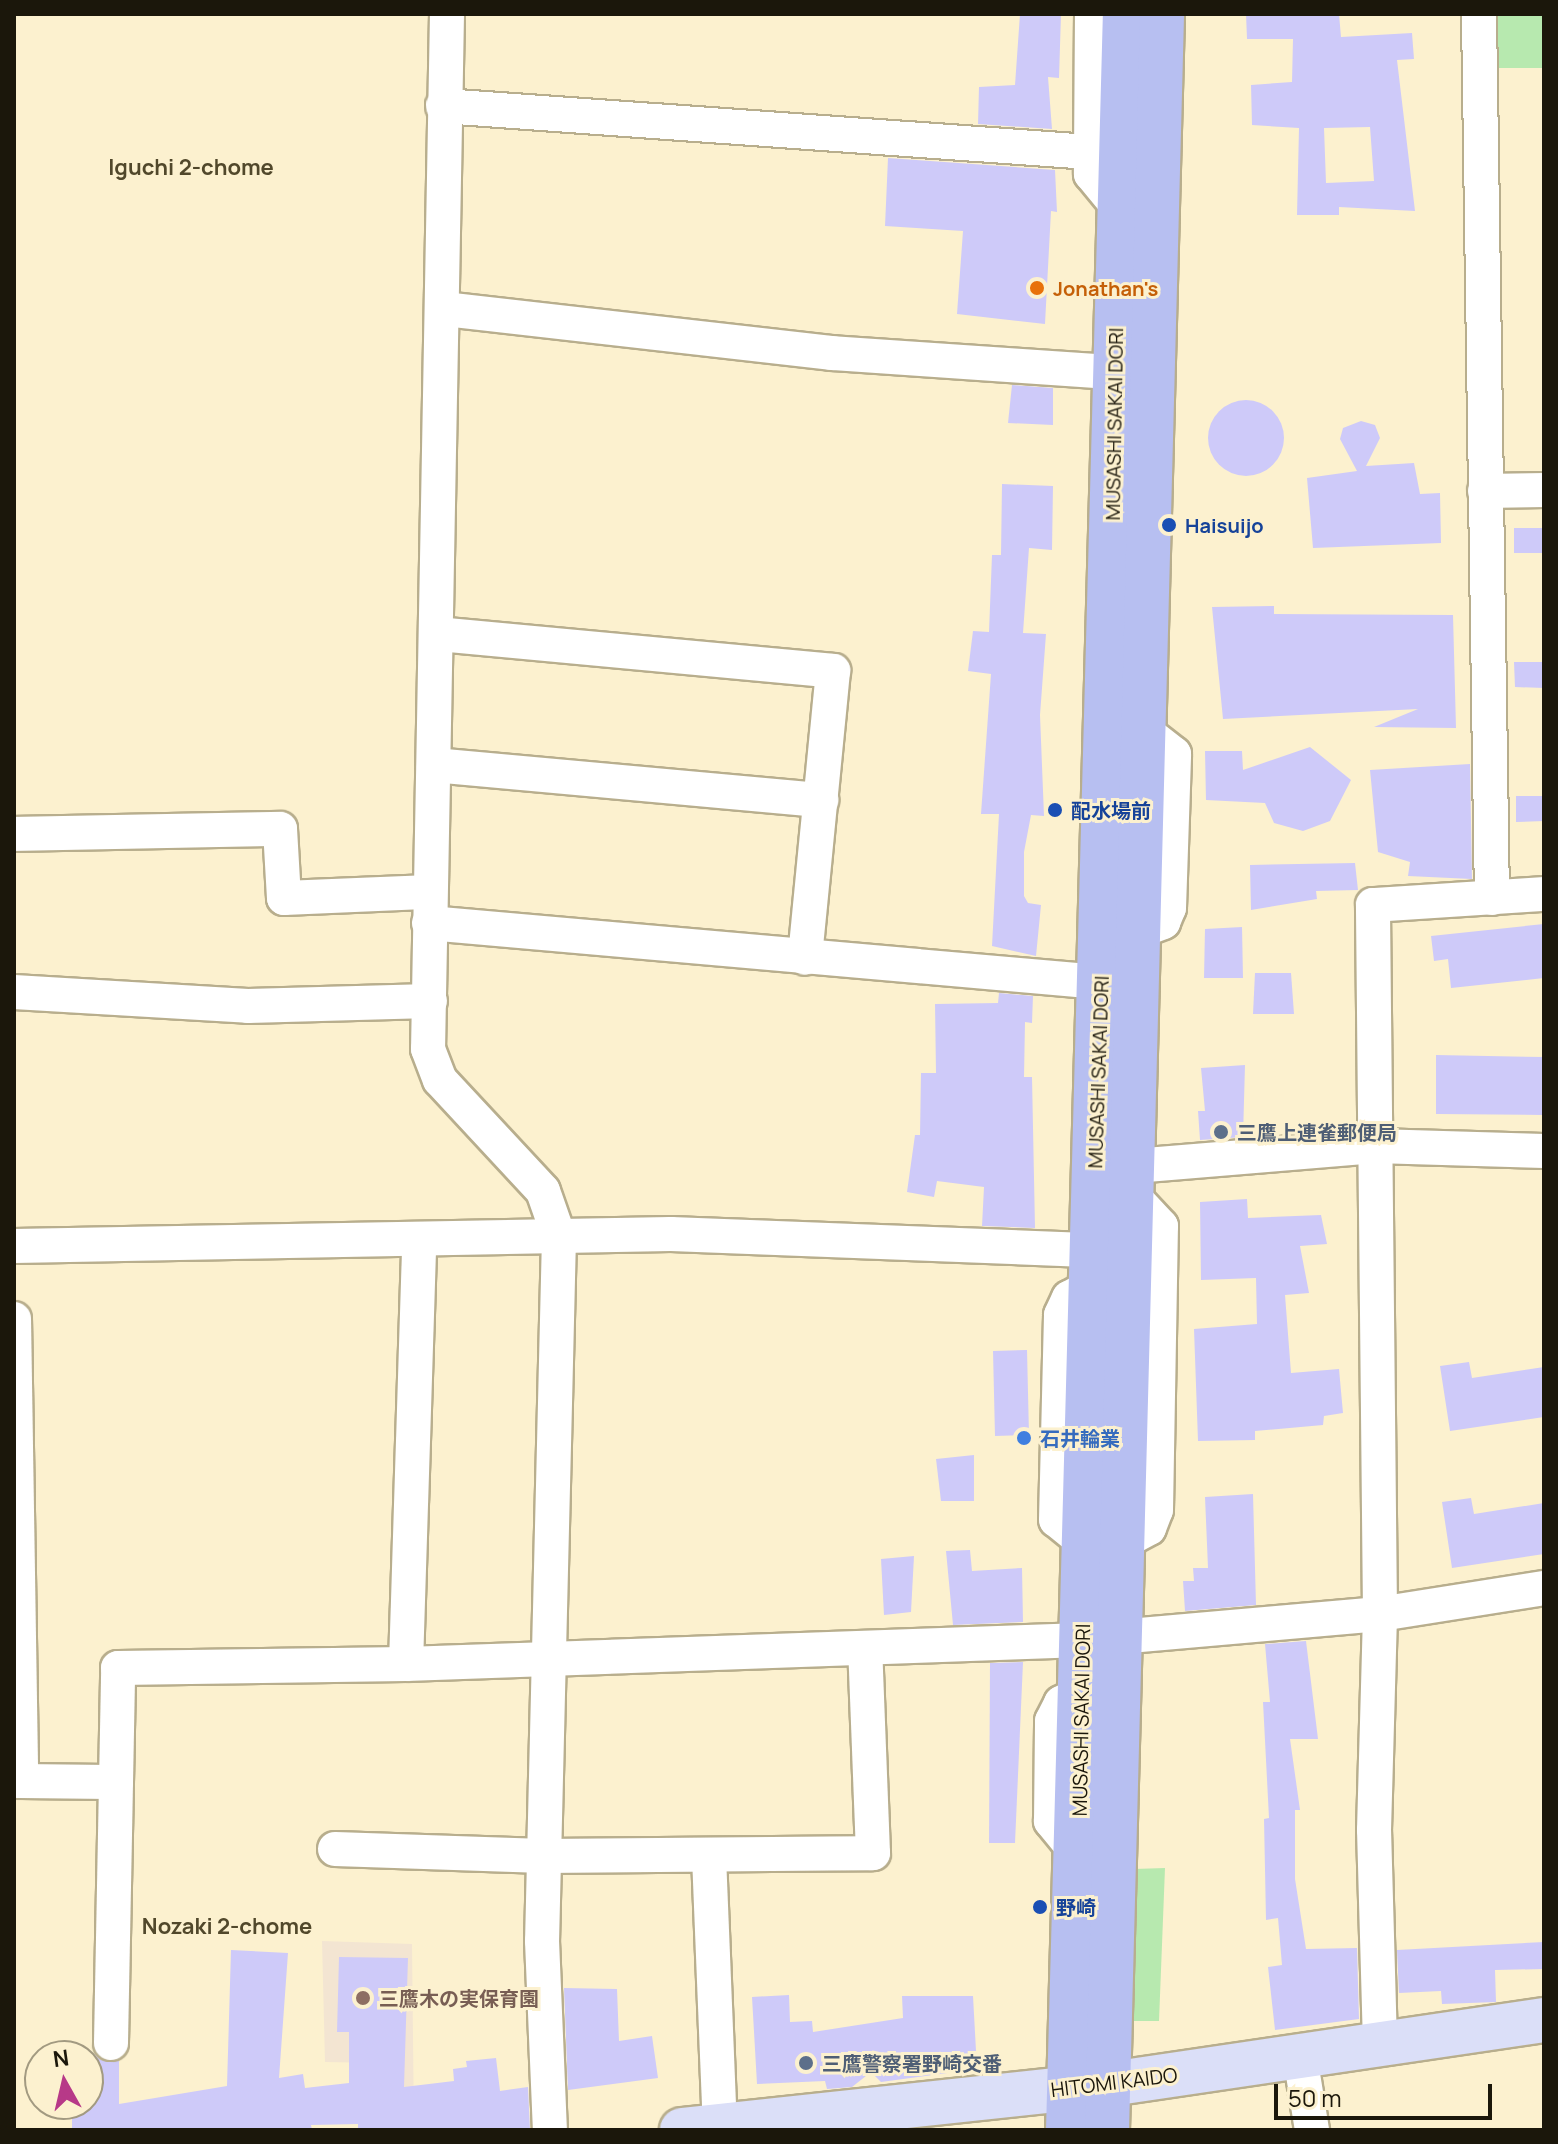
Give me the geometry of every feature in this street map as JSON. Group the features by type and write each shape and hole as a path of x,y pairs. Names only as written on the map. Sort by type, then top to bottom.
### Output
{"main road":[{"name":"MUSASHI SAKAI DORI","path":"1106,1543 1092,1268 1119,984 1140,931 1151,495 1134,374 1119,208 1125,14"},
{"name":"MUSASHI SAKAI DORI","path":"1082,2101 1106,1543 1134,1181 1119,984 1110,580 1134,374 1162,14"},
{"path":"1110,580 1129,536 1132,487 1144,485 1151,495"},
{"name":"MUSASHI SAKAI DORI","path":"1102,1638 1082,1693 1078,1854 1082,2101 1107,2130"},
{"name":"HITOMI KAIDO","path":"701,2128 1082,2101 1300,2056 1544,2020"}],"street":[{"path":"447,14 443,106 445,309 428,1049 440,1080 543,1191 559,1237 542,1941 550,2130"},
{"path":"1092,14 1091,174 1119,208"},
{"path":"1479,14 1492,898"},
{"path":"443,106 1090,152"},
{"path":"445,309 832,353 1134,374"},
{"path":"1485,491 1544,490"},
{"path":"437,634 833,671 805,958"},
{"path":"434,765 821,800"},
{"path":"14,834 280,829 284,898 430,908 805,958 1119,984"},
{"path":"1380,2044 1374,1830 1380,1614 1373,905 1544,894"},
{"path":"14,992 248,1006 430,1001"},
{"path":"1134,1181 1375,1146 1544,1151"},
{"path":"14,1246 671,1234 1092,1268"},
{"path":"406,1664 419,1241"},
{"path":"14,1319 18,1781 116,1782"},
{"path":"111,2043 118,1668 406,1664 1102,1638 1380,1614 1544,1588"},
{"path":"335,1849 544,1856 873,1853 865,1649"},
{"path":"701,2128 709,1856"},
{"path":"1300,2056 1312,2130"}],"shaded area":[{"path":"322,1941 412,1944 414,2130 381,2063 325,2062"}],"green space":[{"path":"1492,14 1544,14 1544,68 1493,68"},
{"path":"1165,1868 1159,2021 1129,2021 1134,1869"}],"building":[{"path":"1020,14 1061,14 1059,78 1048,77 1052,129 978,124 979,87 1015,85"},
{"path":"1246,14 1339,14 1341,37 1412,33 1414,59 1397,60 1415,211 1339,207 1339,215 1297,215 1299,128 1252,125 1251,85 1292,82 1293,39 1247,39","holes":["1370,127 1374,181 1326,183 1324,128"]},
{"path":"888,158 1055,170 1057,212 1051,211 1045,324 957,314 963,231 885,226"},
{"path":"1012,385 1053,388 1053,425 1008,423"},
{"path":"1246,400 1261,403 1273,411 1281,423 1284,438 1281,453 1273,465 1261,473 1246,476 1231,473 1219,465 1211,453 1208,438 1211,423 1219,411 1231,403"},
{"path":"1361,421 1375,425 1380,438 1366,466 1414,463 1420,494 1440,493 1441,543 1313,548 1307,478 1357,471 1340,439 1343,428"},
{"path":"1002,484 1053,486 1052,550 1029,548 1023,633 1046,634 1040,715 1044,816 1031,815 1024,852 1024,896 1028,903 1041,905 1036,956 992,946 999,814 981,814 991,674 968,671 973,631 989,632 992,555 1001,555"},
{"path":"1514,528 1544,528 1544,553 1514,553"},
{"path":"1274,606 1274,614 1453,615 1456,728 1374,727 1418,709 1223,719 1212,607"},
{"path":"1514,662 1544,662 1544,688 1515,687"},
{"path":"1310,747 1351,780 1330,821 1303,831 1274,823 1265,803 1206,800 1205,751 1242,751 1243,770"},
{"path":"1470,764 1472,879 1408,876 1410,862 1378,852 1370,770"},
{"path":"1516,796 1544,796 1544,821 1516,822"},
{"path":"1355,863 1358,890 1316,891 1317,899 1251,910 1250,865"},
{"path":"1544,924 1544,978 1451,988 1448,959 1434,961 1431,936"},
{"path":"1242,927 1243,978 1204,978 1205,929"},
{"path":"1255,973 1291,973 1294,1014 1253,1014"},
{"path":"999,993 1033,996 1032,1023 1025,1022 1024,1077 1032,1077 1035,1228 982,1226 984,1187 937,1181 934,1197 907,1192 915,1135 920,1135 921,1073 936,1073 935,1004 998,1003"},
{"path":"1436,1055 1544,1057 1544,1115 1436,1114"},
{"path":"1245,1065 1243,1137 1200,1140 1198,1111 1205,1111 1201,1068"},
{"path":"1247,1199 1248,1218 1321,1215 1327,1244 1300,1246 1309,1293 1285,1295 1291,1373 1339,1369 1343,1413 1324,1416 1323,1425 1255,1431 1255,1440 1198,1441 1194,1329 1257,1324 1256,1278 1201,1280 1200,1202"},
{"path":"1027,1350 1029,1435 995,1436 993,1351"},
{"path":"1469,1362 1472,1378 1544,1367 1544,1417 1450,1431 1440,1366"},
{"path":"974,1455 974,1501 941,1501 936,1459"},
{"path":"1253,1494 1256,1605 1185,1611 1183,1581 1194,1581 1193,1568 1208,1568 1205,1497"},
{"path":"1471,1498 1474,1514 1544,1503 1544,1554 1452,1568 1442,1502"},
{"path":"970,1550 972,1571 1022,1568 1023,1622 953,1625 946,1551"},
{"path":"914,1556 911,1612 884,1615 881,1559"},
{"path":"1306,1641 1318,1739 1290,1739 1300,1810 1295,1810 1295,1879 1306,1949 1357,1948 1359,2019 1275,2030 1268,1967 1282,1965 1278,1918 1266,1920 1264,1819 1269,1818 1263,1702 1270,1702 1265,1644"},
{"path":"1023,1662 1015,1843 989,1843 990,1663"},
{"path":"1544,1942 1544,1969 1495,1970 1496,2002 1442,2004 1441,1991 1399,1993 1397,1950"},
{"path":"231,1950 288,1953 279,2078 303,2074 305,2088 349,2083 349,2032 337,2032 339,1957 408,1958 404,2087 454,2081 453,2069 467,2067 466,2061 496,2058 500,2091 528,2087 530,2130 358,2130 358,2124 311,2125 312,2130 72,2130 72,2120 104,2120 104,2060 119,2061 119,2104 227,2086"},
{"path":"564,1988 617,1989 619,2041 652,2036 658,2078 568,2090"},
{"path":"789,1995 790,2022 812,2021 813,2032 903,2018 902,1996 973,1996 977,2069 881,2082 871,2072 852,2087 827,2089 825,2081 757,2084 752,1997"}],"place":[{"name":"Jonathan's","path":"1037,288"},
{"name":"Haisuijo","path":"1169,525"},
{"name":"配水場前","path":"1055,810"},
{"name":"三鷹上連雀郵便局","path":"1221,1132"},
{"name":"石井輪業","path":"1024,1438"},
{"name":"野崎","path":"1040,1907"},
{"name":"三鷹木の実保育園","path":"363,1998"},
{"name":"三鷹警察署野崎交番","path":"806,2063"}],"district":[{"name":"Iguchi 2-chome","path":"191,168"},
{"name":"Nozaki 2-chome","path":"227,1927"}]}
